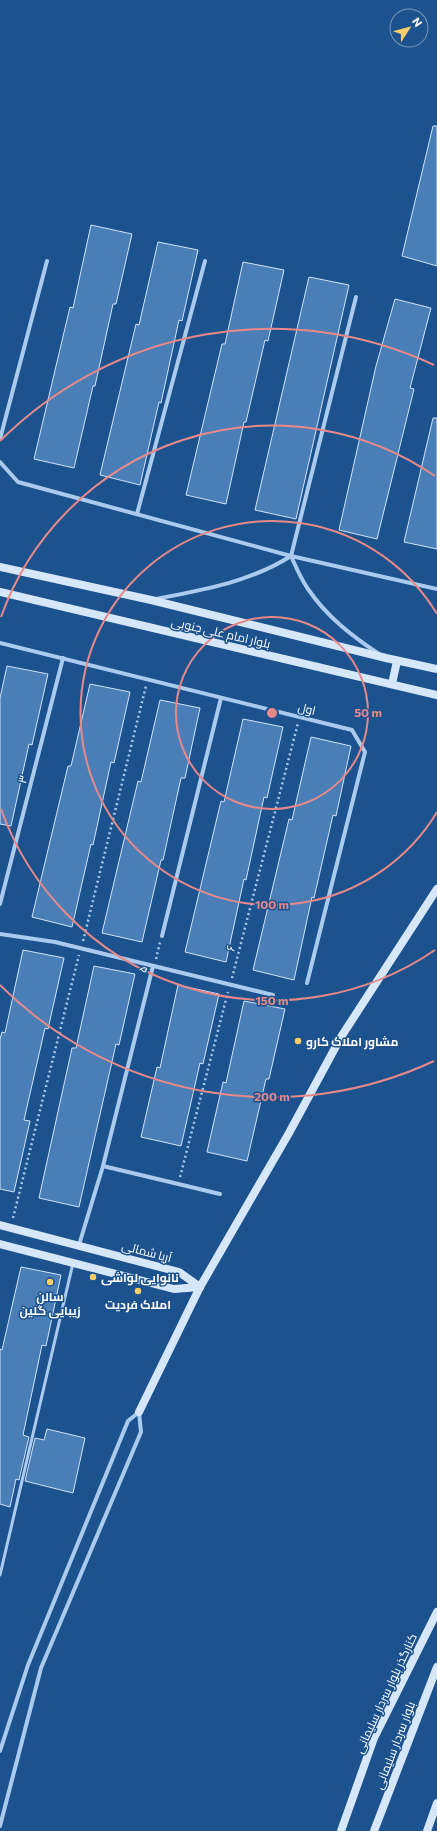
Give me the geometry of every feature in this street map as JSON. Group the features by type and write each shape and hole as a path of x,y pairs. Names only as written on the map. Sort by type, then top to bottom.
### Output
{"street":[{"path":"0,439 47,261"},
{"path":"137,514 205,261"},
{"path":"356,297 291,556 307,588 327,614 351,635 386,658"},
{"path":"0,462 18,482 291,556 437,589"},
{"path":"151,600 218,587 273,567 291,556"},
{"name":"بلوار امام علی جنوبی","path":"0,567 151,600 397,661 437,669"},
{"name":"بلوار امام علی جنوبی","path":"0,592 437,695"},
{"name":"اول","path":"0,642 352,730 365,752 307,983"},
{"name":"۳","path":"0,904 63,658"},
{"path":"392,684 397,661"},
{"path":"162,936 221,698"},
{"path":"0,1750 28,1665 128,1422 139,1412 200,1287 289,1133 341,1037 437,890"},
{"path":"0,934 55,942 273,995"},
{"name":"۵","path":"79,1245 103,1166 153,966"},
{"path":"103,1166 220,1194"},
{"name":"آریا شمالی","path":"0,1225 179,1272 200,1287"},
{"path":"0,1244 174,1289 200,1287"},
{"path":"0,1826 41,1668 141,1432 139,1412"},
{"name":"کنارگذر بلوار سردار سلیمانی","path":"341,1831 374,1738 437,1612"},
{"name":"بلوار سردار سلیمانی","path":"374,1831 437,1667"},
{"path":"427,1831 437,1803"}],"lane":[{"path":"0,1575 73,1262"}],"path":[{"name":"۶","path":"178,1184 300,717"},
{"name":"۵","path":"153,966 162,936"}],"building":[{"path":"433,126 437,126 437,266 402,256"},
{"path":"91,225 132,234 116,304 113,304 95,386 93,386 74,468 34,459 70,307 73,308"},
{"path":"158,242 198,250 182,321 179,320 161,403 159,402 140,485 100,475 136,324 139,325"},
{"path":"243,262 284,270 268,341 265,340 246,422 244,422 226,504 186,495 222,344 225,344"},
{"path":"309,277 349,285 296,519 255,510"},
{"path":"395,299 431,308 410,388 414,389 377,539 339,530 376,366"},
{"path":"433,418 437,418 437,549 404,542"},
{"path":"7,666 48,674 32,745 29,744 11,826 0,824 0,698"},
{"path":"90,684 130,692 114,763 111,762 93,845 91,844 72,927 32,917 68,766 71,766"},
{"path":"160,700 200,708 185,778 181,778 163,860 161,860 142,942 102,933 138,781 141,782"},
{"path":"243,719 283,727 267,798 264,797 246,880 244,879 226,962 185,952 221,801 224,802"},
{"path":"311,737 351,746 336,816 333,815 314,898 312,897 294,980 253,970 289,819 292,820"},
{"path":"23,950 64,958 48,1029 45,1028 24,1120 30,1121 14,1192 0,1189 0,1039 2,1032 5,1033"},
{"path":"94,966 135,974 119,1045 116,1044 79,1207 39,1198 72,1048 76,1048"},
{"path":"178,985 219,994 203,1064 200,1063 181,1146 141,1137 157,1067 160,1068"},
{"path":"244,1001 285,1009 269,1079 266,1079 247,1161 207,1152 223,1082 226,1083"},
{"path":"21,1267 61,1275 46,1346 42,1345 23,1435 29,1437 19,1480 16,1479 10,1507 0,1504 0,1349 2,1350"},
{"path":"47,1429 85,1438 73,1493 25,1481 35,1438 44,1440"}],"place":[{"name":"مشاور املاک کارو","path":"298,1041"},
{"name":"نانوایی لواشی","path":"93,1277"},
{"name":"سالن زیبایی گلین","path":"50,1282"},
{"name":"املاک فردیت","path":"138,1291"}]}
